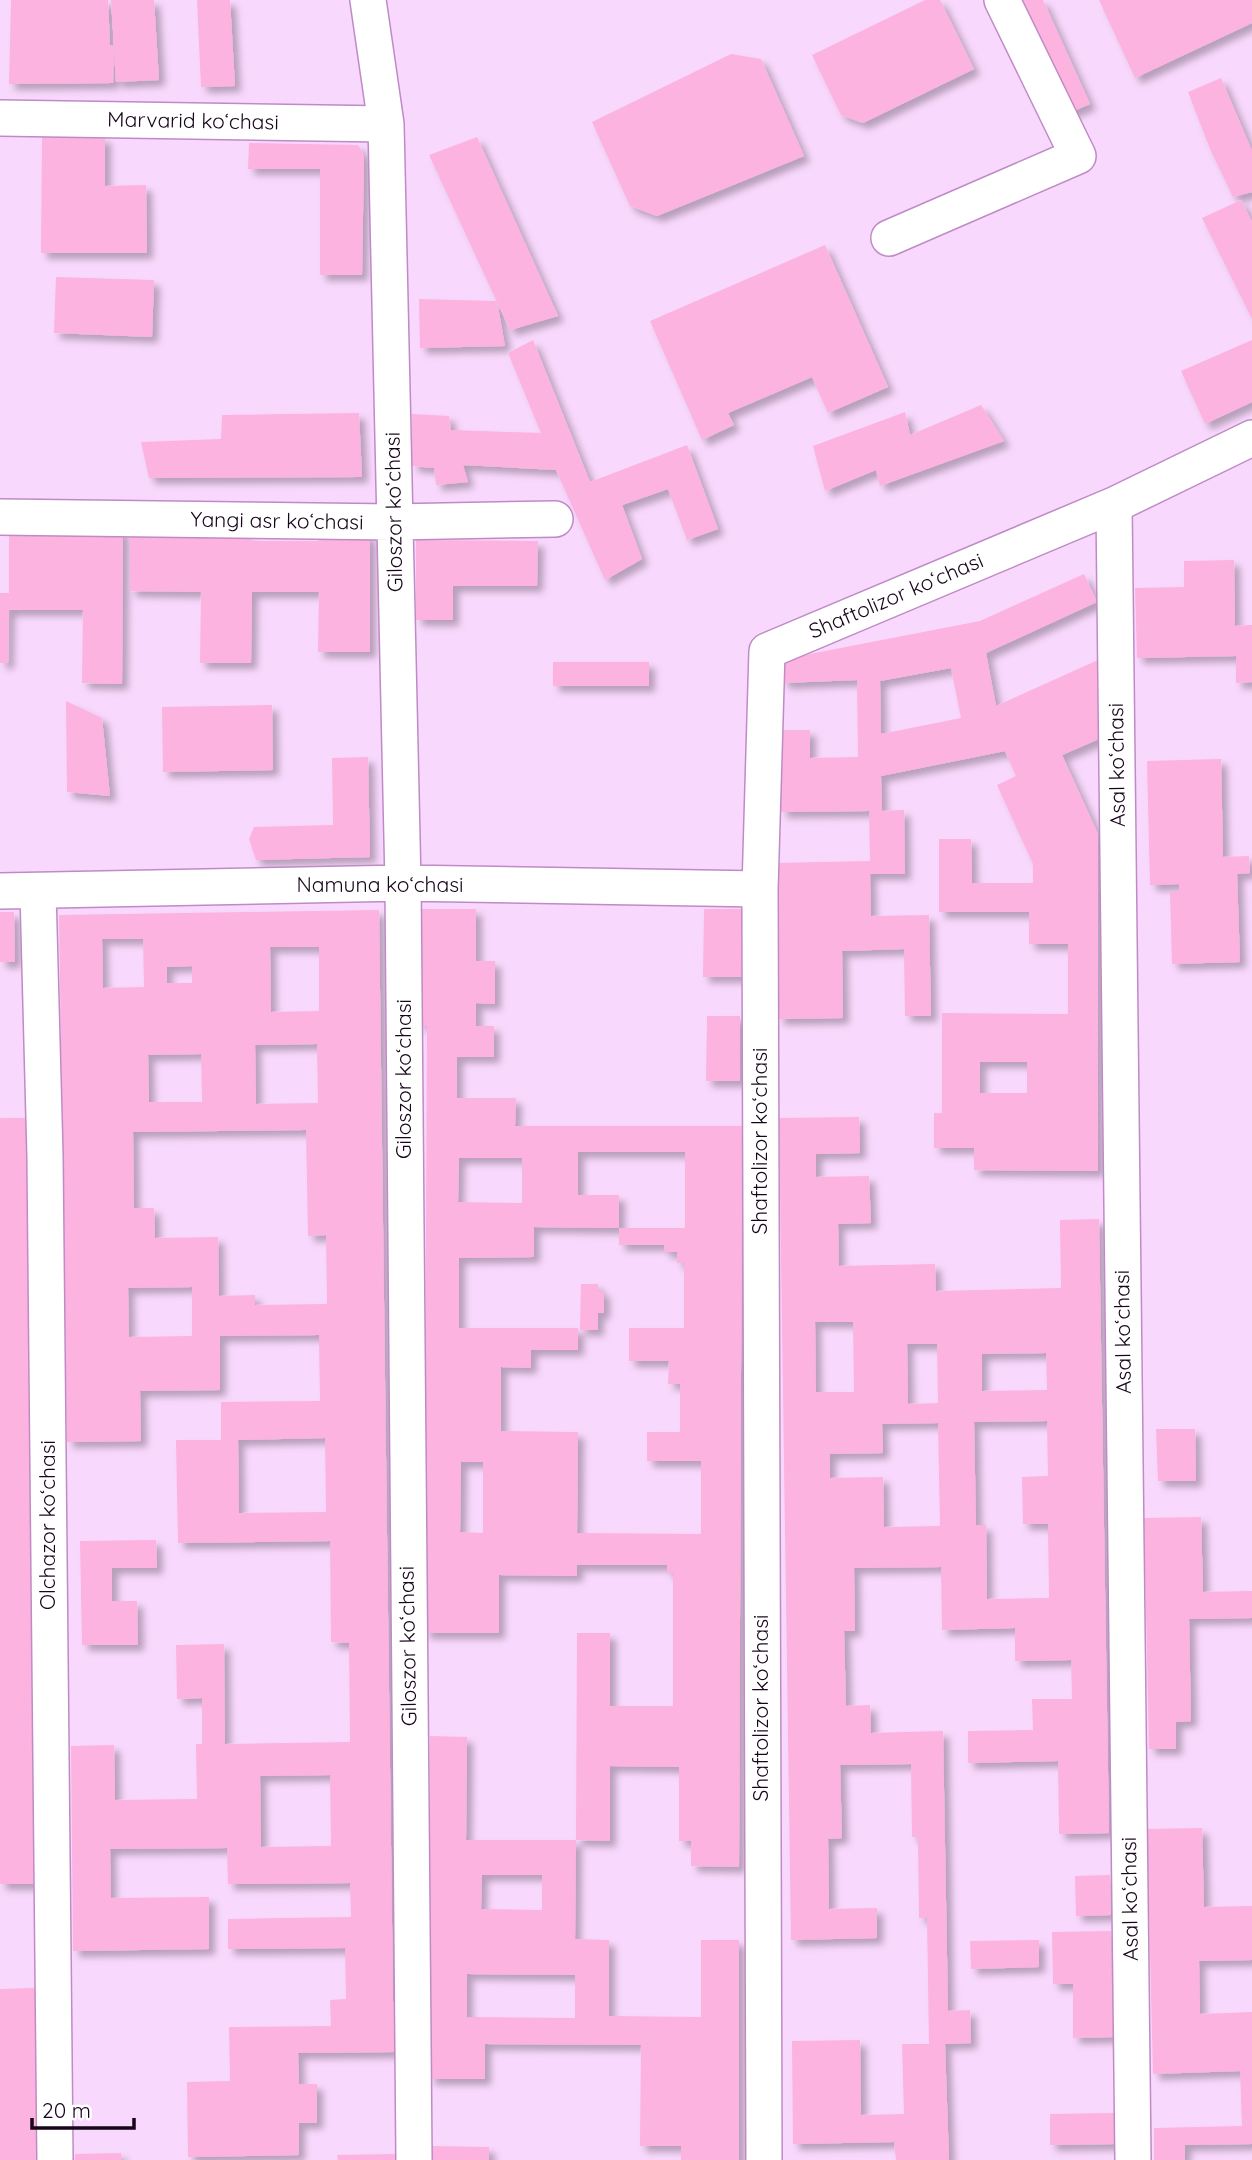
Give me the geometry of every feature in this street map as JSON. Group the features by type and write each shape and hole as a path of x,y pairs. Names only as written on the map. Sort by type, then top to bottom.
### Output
{"street":[{"name":"Giloszor koʻchasi","path":"368,0 386,124 403,883 414,2160"},
{"path":"888,238 1078,156 1002,0"},
{"name":"Marvarid koʻchasi","path":"0,118 386,124"},
{"name":"Shaftolizor koʻchasi","path":"764,2160 760,889 767,651 1114,505 1252,438"},
{"name":"Asal koʻchasi","path":"1114,505 1133,2160"},
{"name":"Yangi asr koʻchasi","path":"0,517 393,523 555,519"},
{"name":"Namuna koʻchasi","path":"0,891 403,883 760,889"},
{"name":"Olchazor koʻchasi","path":"38,891 45,1156 55,2160"}],"building":[{"path":"11,0 108,0 110,45 114,46 111,0 154,0 159,80 116,82 114,52 113,83 9,84"},
{"path":"197,0 230,0 235,86 201,87"},
{"path":"925,0 940,0 974,69 863,123 841,115 812,55"},
{"path":"1008,0 1043,0 1090,104 1060,117"},
{"path":"1099,0 1252,0 1252,23 1135,78"},
{"path":"731,54 761,59 804,156 657,216 630,206 592,122"},
{"path":"1221,78 1252,151 1252,192 1233,197 1210,149 1188,92"},
{"path":"42,136 105,137 105,186 146,185 147,253 41,253"},
{"path":"477,137 558,316 510,330 429,155"},
{"path":"249,143 358,145 364,156 362,275 320,275 320,169 248,169"},
{"path":"1241,200 1252,222 1252,319 1202,218"},
{"path":"825,245 888,387 828,413 812,377 728,413 734,425 702,440 650,321"},
{"path":"56,277 154,280 152,337 54,333"},
{"path":"419,299 497,301 505,346 420,348"},
{"path":"533,340 590,482 687,445 718,529 687,540 668,489 622,505 642,559 605,580 556,470 463,465 468,482 436,485 434,468 412,466 412,414 449,416 451,430 541,433 508,353"},
{"path":"1252,340 1252,402 1205,424 1181,371"},
{"path":"981,405 1004,441 880,486 876,470 825,491 813,446 905,412 910,435"},
{"path":"359,413 362,477 149,478 141,442 221,439 222,415"},
{"path":"123,528 122,684 82,683 83,610 9,610 8,663 0,663 0,593 9,593 9,535 83,535"},
{"path":"319,534 370,534 370,652 318,652 319,592 252,592 251,663 200,663 201,592 130,591 130,536 252,537 252,541 319,541"},
{"path":"416,540 538,541 537,586 453,586 453,620 416,620"},
{"path":"1234,560 1235,626 1252,625 1252,682 1236,683 1236,656 1137,658 1135,588 1184,587 1184,561"},
{"path":"1084,574 1097,602 986,653 996,706 1098,660 1099,739 1062,755 1098,834 1098,1171 974,1170 974,1148 934,1148 934,1113 942,1113 942,1013 1068,1014 1068,944 1029,944 1029,912 939,912 939,839 971,839 972,883 1033,883 1033,864 997,785 1016,776 1005,751 881,776 882,811 904,810 905,874 870,874 871,916 929,915 931,1016 905,1016 904,949 842,951 843,1018 778,1019 775,863 870,861 869,811 781,812 780,730 810,730 810,758 858,757 857,680 783,683 779,660 980,621","holes":["951,668 961,718 881,734 880,681","980,1062 1027,1062 1027,1093 980,1093"]},
{"path":"553,662 649,662 649,686 553,686"},
{"path":"66,701 102,718 110,796 67,792"},
{"path":"272,705 273,770 163,772 162,707"},
{"path":"368,757 370,857 256,860 249,839 254,827 333,825 332,758"},
{"path":"1221,759 1223,857 1249,856 1250,873 1237,874 1240,962 1172,964 1170,892 1179,892 1179,884 1150,885 1147,761"},
{"path":"419,909 476,909 476,961 495,961 495,1004 476,1003 476,1026 494,1026 494,1057 457,1057 457,1098 516,1098 515,1126 742,1126 739,1867 691,1866 691,1841 679,1841 679,1767 610,1766 610,1841 576,1840 577,1633 610,1633 610,1706 673,1706 673,1573 667,1573 667,1565 577,1565 577,1576 499,1575 499,1633 424,1633 427,1026 419,1026","holes":["578,1152 685,1152 685,1228 619,1228 619,1195 578,1195","459,1158 522,1158 522,1203 458,1202","534,1227 619,1228 619,1245 664,1245 664,1252 677,1252 677,1263 684,1263 684,1328 629,1328 629,1361 669,1361 668,1384 680,1384 680,1432 647,1432 647,1461 701,1461 701,1534 577,1533 578,1432 501,1431 501,1367 531,1368 531,1350 578,1350 578,1328 459,1328 459,1258 534,1257","461,1462 483,1462 483,1533 460,1532"]},
{"path":"704,909 743,909 743,977 703,977"},
{"path":"379,910 393,2001 399,2001 400,2035 394,2035 394,2052 298,2053 299,2084 317,2084 317,2123 299,2123 299,2155 188,2157 187,2082 230,2081 229,2027 331,2026 330,2000 346,1999 345,1948 228,1949 228,1919 351,1917 350,1883 228,1884 227,1848 110,1849 111,1898 209,1897 209,1949 73,1951 71,1746 114,1745 115,1800 197,1799 196,1744 202,1744 202,1698 177,1699 176,1645 224,1644 225,1744 350,1742 349,1643 331,1642 330,1541 178,1543 176,1440 221,1440 221,1402 320,1401 319,1335 220,1336 220,1390 140,1391 141,1441 67,1442 59,915","holes":["102,939 143,939 144,987 103,988","270,947 319,947 319,1011 271,1012","192,966 192,983 167,983 167,967","317,1044 318,1103 256,1104 255,1045","201,1054 202,1102 149,1102 148,1055","306,1130 308,1236 326,1235 327,1304 255,1305 255,1295 219,1296 218,1237 155,1238 154,1208 134,1208 133,1132","192,1287 192,1336 129,1337 128,1288","325,1438 326,1512 239,1513 238,1440","330,1775 331,1846 261,1847 260,1776"]},
{"path":"0,912 14,912 15,962 0,962"},
{"path":"707,1016 740,1016 740,1081 706,1081"},
{"path":"859,1117 860,1153 816,1154 816,1177 869,1176 871,1223 838,1224 839,1266 935,1264 936,1291 1061,1288 1060,1220 1099,1219 1109,1833 1059,1834 1058,1761 968,1763 968,1731 1033,1730 1032,1699 1072,1699 1071,1660 1015,1661 1015,1628 942,1630 941,1567 854,1568 855,1631 844,1631 846,1706 870,1705 871,1733 943,1731 948,2011 970,2010 971,2043 945,2044 949,2160 896,2160 894,2142 793,2144 792,2041 860,2040 861,2115 904,2114 902,2044 929,2044 927,1918 919,1918 918,1837 912,1837 911,1764 840,1765 842,1838 828,1839 829,1909 877,1908 877,1938 791,1940 779,1118","holes":["815,1322 853,1322 854,1392 816,1392","907,1344 937,1344 938,1403 908,1404","1046,1353 1047,1390 982,1391 982,1354","1047,1421 1048,1476 1022,1477 1023,1524 1048,1524 1049,1598 987,1599 986,1525 976,1525 974,1422","938,1423 940,1526 884,1527 883,1477 830,1478 830,1454 883,1453 882,1424"]},
{"path":"0,1118 27,1118 34,1884 0,1884"},
{"path":"581,1284 598,1284 598,1291 604,1291 604,1313 598,1313 598,1330 580,1330"},
{"path":"1156,1429 1195,1429 1196,1481 1158,1481"},
{"path":"1201,1517 1203,1592 1252,1591 1252,1618 1189,1619 1191,1721 1176,1722 1176,1749 1149,1749 1144,1518"},
{"path":"156,1540 157,1568 112,1568 112,1601 137,1601 138,1645 82,1645 80,1541"},
{"path":"430,1736 467,1737 466,1840 576,1840 575,1939 609,1940 609,2016 701,2017 701,1940 739,1940 739,2160 681,2160 681,2146 640,2146 641,2045 485,2044 485,2079 429,2079","holes":["482,1875 542,1875 542,1910 481,1909","467,1974 575,1975 575,2018 467,2017"]},
{"path":"1202,1828 1204,1907 1252,1906 1252,1960 1199,1961 1200,2014 1252,2012 1252,2144 1185,2145 1185,2160 1154,2160 1154,2128 1242,2126 1240,2071 1153,2074 1147,1829"},
{"path":"1110,1875 1111,1915 1076,1916 1075,1876"},
{"path":"1111,1931 1113,2037 1073,2038 1073,1984 1053,1984 1052,1932"},
{"path":"1039,1940 1039,1967 971,1969 970,1941"},
{"path":"35,1988 37,2160 0,2160 0,1989"},
{"path":"1114,2113 1115,2144 1050,2145 1050,2114"},
{"path":"428,2146 489,2147 489,2160 428,2160"},
{"path":"121,2153 121,2160 75,2160 75,2154"},
{"path":"395,2154 395,2160 338,2160 337,2155"}]}
